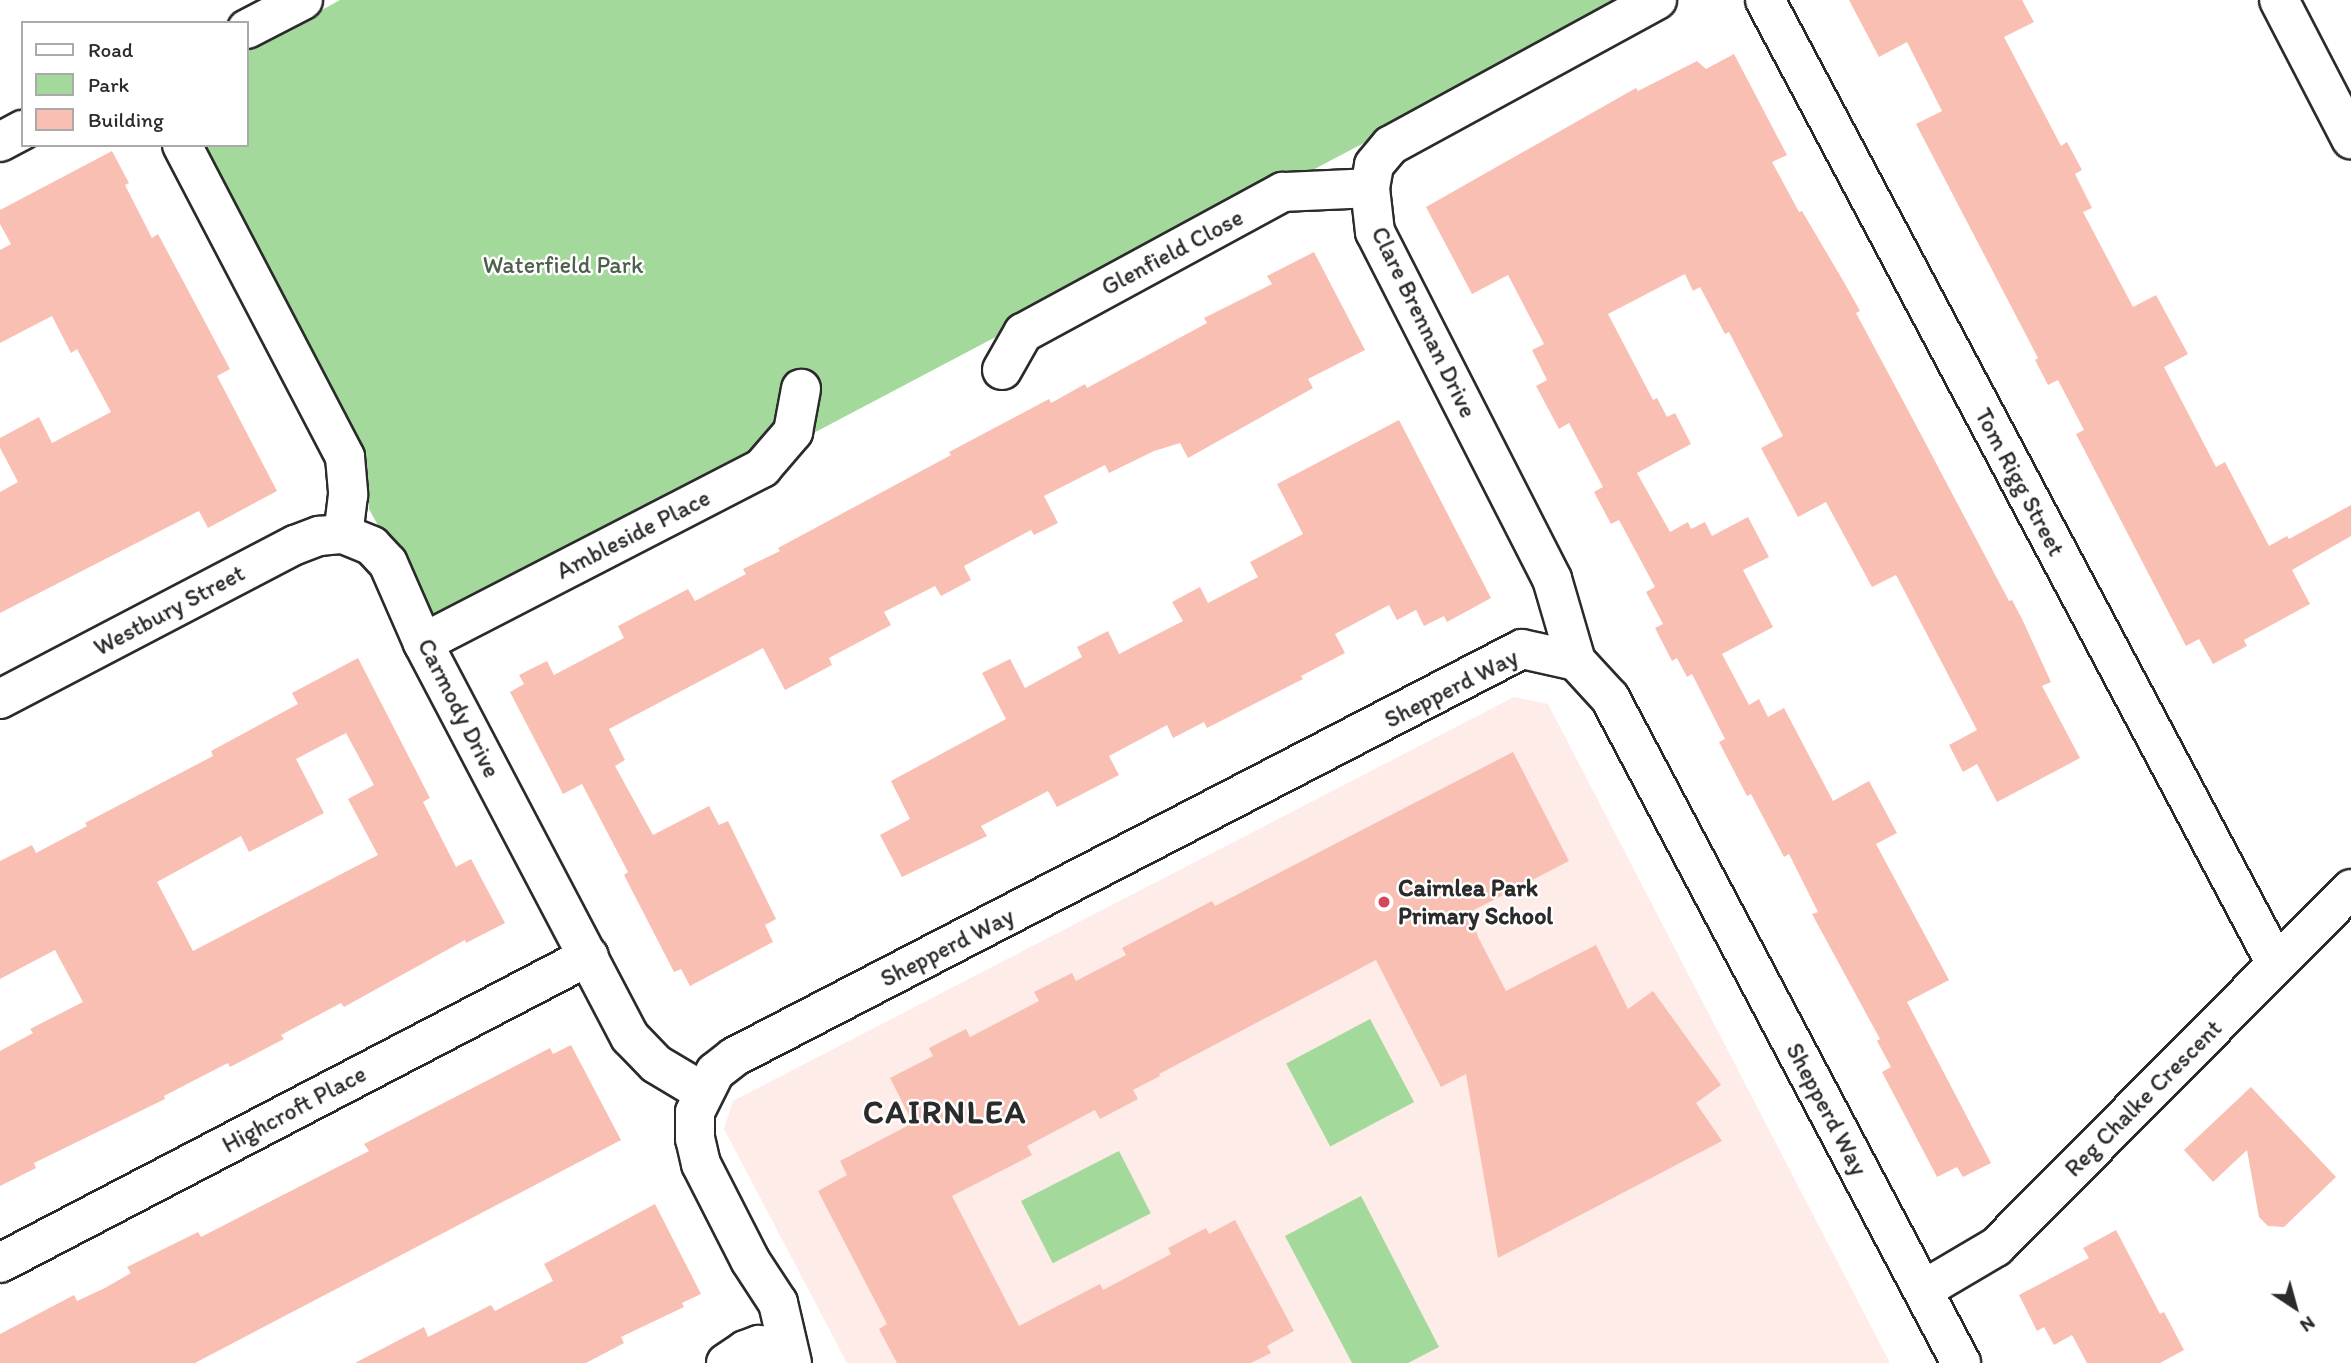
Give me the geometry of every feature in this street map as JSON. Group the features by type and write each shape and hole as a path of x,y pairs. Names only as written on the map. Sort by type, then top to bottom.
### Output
{"street":[{"path":"248,28 303,0"},
{"name":"Clare Brennan Drive","path":"1576,661 1552,579 1375,232 1370,188 1374,165 1391,145 1657,0"},
{"name":"Tom Rigg Street","path":"1765,0 2276,964"},
{"path":"2279,0 2351,139"},
{"path":"0,142 21,131"},
{"path":"183,147 345,457 348,495 343,534"},
{"name":"Glenfield Close","path":"1002,370 1023,333 1283,192 1370,188"},
{"name":"Ambleside Place","path":"423,643 761,468 793,432 801,390"},
{"name":"Carmody Drive","path":"343,534 372,546 388,563 423,643 630,1037 656,1064 703,1092"},
{"name":"Westbury Street","path":"0,699 295,545 319,537 343,534"},
{"name":"Shepperd Way","path":"703,1092 715,1072 734,1057 1522,649 1576,661 1610,698 1961,1363"},
{"name":"Reg Chalke Crescent","path":"1923,1290 1996,1247 2351,890"},
{"name":"Highcroft Place","path":"0,1262 589,956"},
{"path":"703,1092 695,1112 695,1139 701,1164 750,1260 757,1299 775,1357 744,1350 726,1363"}],"shaded area":[{"name":"Cairnlea Park Primary School","path":"1514,697 1548,704 1890,1363 847,1363 724,1129 733,1101"}],"green space":[{"name":"Waterfield Park","path":"340,0 1635,0 436,632 369,509 366,462 200,147 248,147 248,50"},
{"path":"1370,1019 1414,1102 1330,1147 1286,1064"},
{"path":"1119,1151 1151,1213 1053,1263 1021,1201"},
{"path":"1361,1196 1439,1347 1408,1363 1352,1363 1285,1236"}],"building":[{"path":"1849,0 2022,0 2034,22 2004,37 2061,146 2067,142 2082,170 2075,174 2092,208 2083,212 2133,307 2156,295 2188,354 2164,367 2216,467 2225,462 2269,546 2287,536 2289,539 2351,505 2351,536 2292,570 2310,604 2244,640 2247,646 2213,664 2199,639 2186,646 2076,434 2084,430 2058,380 2048,385 2035,360 2038,358 1916,124 1942,111 1907,42 1879,57"},
{"path":"1734,54 1787,155 1772,162 1799,212 1802,211 1860,311 1856,313 2009,601 2012,600 2022,619 2051,682 2042,686 2080,758 1997,802 1977,764 1963,772 1949,745 1977,730 1896,575 1872,587 1826,502 1798,517 1761,448 1783,436 1729,332 1725,334 1700,287 1693,291 1685,274 1608,314 1653,400 1657,398 1667,417 1675,413 1691,444 1637,473 1670,532 1688,522 1691,529 1705,522 1712,536 1748,517 1769,557 1743,570 1773,627 1722,654 1749,705 1759,699 1768,717 1784,708 1833,801 1869,781 1897,833 1876,844 1949,980 1907,1002 1991,1163 1963,1177 1957,1167 1937,1177 1882,1072 1891,1067 1877,1041 1880,1039 1812,914 1818,912 1789,854 1784,857 1751,794 1747,796 1719,742 1725,739 1692,674 1687,677 1677,658 1672,661 1655,628 1663,624 1646,592 1655,587 1619,520 1611,524 1594,492 1603,487 1569,423 1559,429 1536,386 1547,380 1532,350 1544,344 1508,275 1472,294 1426,207 1636,88 1638,91 1697,61 1706,69"},
{"path":"112,151 129,183 125,185 152,238 158,234 230,369 217,376 277,491 208,528 199,511 0,613 0,492 18,482 0,448 0,438 39,417 52,443 111,412 77,349 71,353 52,316 0,343 0,250 11,244 0,224 0,210"},
{"path":"1314,252 1365,350 1308,379 1313,388 1188,458 1180,443 1154,451 1109,473 1105,465 1044,496 1058,523 1034,535 1031,530 964,566 971,580 941,596 935,586 884,612 891,625 829,658 832,665 785,690 763,648 609,729 625,760 615,766 653,835 709,806 719,825 728,821 776,919 765,925 773,942 690,986 681,969 674,972 624,875 628,872 582,784 563,794 510,692 524,684 519,675 547,661 554,675 624,638 618,626 688,589 695,601 746,574 743,569 951,455 949,452 1049,399 1051,403 1085,384 1087,388 1207,323 1204,318 1272,284 1267,276"},
{"path":"1399,420 1491,598 1447,622 1444,616 1424,626 1416,610 1397,620 1389,605 1335,634 1345,653 1301,676 1303,679 1207,728 1204,722 1173,738 1167,725 1109,756 1119,775 1057,807 1048,791 981,826 987,836 902,877 880,835 910,819 891,781 1006,719 982,673 1010,659 1025,688 1082,657 1077,647 1108,631 1119,654 1183,621 1172,602 1200,587 1208,603 1258,577 1250,562 1303,534 1277,484"},
{"path":"358,658 430,798 423,802 456,867 471,859 505,923 466,943 465,940 344,1007 341,1003 281,1035 284,1039 230,1067 228,1063 164,1096 165,1099 34,1163 36,1168 0,1186 0,1051 33,1033 30,1029 83,1002 55,950 0,979 0,861 32,845 36,853 87,826 85,823 213,756 211,751 298,704 292,693","holes":["346,733 374,785 348,799 378,855 193,951 157,882 241,836 249,852 324,813 296,759"]},
{"path":"1513,752 1569,861 1470,912 1478,937 1506,991 1596,945 1628,1009 1653,991 1721,1085 1696,1103 1722,1141 1498,1258 1466,1074 1441,1087 1376,960 1159,1074 1160,1076 1133,1090 1138,1099 1100,1119 1095,1110 1027,1146 1032,1155 952,1196 1019,1326 1100,1284 1103,1290 1171,1254 1168,1248 1206,1228 1209,1234 1235,1220 1294,1331 1267,1346 1271,1353 1251,1363 897,1363 879,1329 887,1324 818,1191 847,1175 840,1161 913,1123 890,1078 933,1056 929,1048 966,1029 970,1037 1039,1001 1034,992 1072,973 1076,981 1126,955 1122,948 1212,901 1215,906"},
{"path":"571,1045 621,1140 195,1363 0,1363 0,1334 74,1295 77,1301 105,1288 131,1273 127,1267 198,1232 201,1237 369,1151 364,1144 550,1048 553,1054"},
{"path":"2251,1087 2336,1177 2284,1227 2268,1226 2259,1217 2247,1150 2213,1182 2184,1150"},
{"path":"655,1204 701,1294 682,1303 684,1307 621,1337 624,1343 586,1363 355,1363 424,1327 428,1337 491,1305 495,1311 553,1281 544,1264"},
{"path":"2116,1230 2160,1314 2164,1312 2184,1350 2160,1363 2087,1363 2072,1335 2054,1345 2044,1327 2037,1331 2019,1295 2089,1258 2083,1248"}],"place":[{"name":"Cairnlea Park Primary School","path":"1384,902"}],"district":[{"name":"CAIRNLEA","path":"945,1112"}]}
